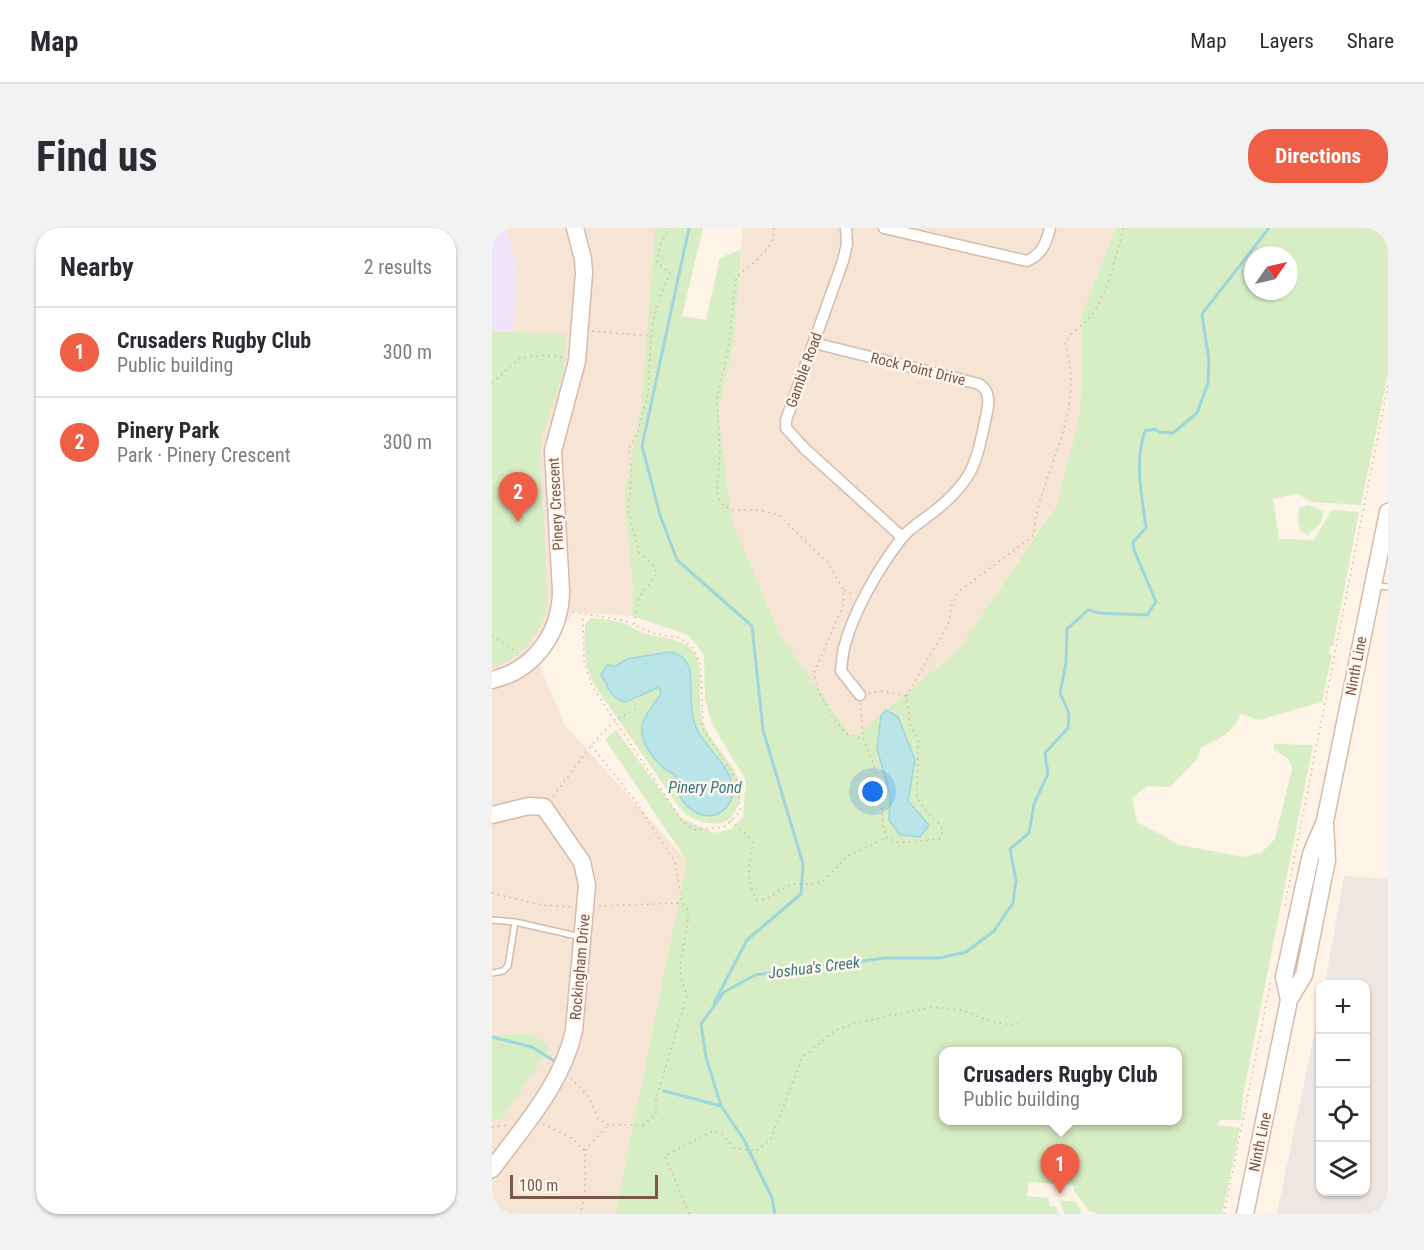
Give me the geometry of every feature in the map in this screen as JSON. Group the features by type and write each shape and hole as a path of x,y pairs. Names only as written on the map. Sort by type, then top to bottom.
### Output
{"street":[{"name":"Pinery Crescent","path":"492,680 518,670 534,658 549,637 560,607 553,451 577,361 584,273 575,228"},
{"name":"Gamble Road","path":"846,228 847,244 843,261 786,420 786,428 804,448 902,537"},
{"path":"884,228 1027,261 1038,256 1047,243 1050,228"},
{"name":"Rock Point Drive","path":"814,344 979,384 984,387 988,396 988,408 978,455 969,477 953,496 902,537 863,600 844,649 841,671 860,695"},
{"name":"Ninth Line","path":"1245,1214 1289,1000 1284,977 1311,854 1325,821 1380,586 1388,512"},
{"name":"Rockingham Drive","path":"492,815 534,806 544,807 579,856 585,870 587,885 574,1031 565,1061 543,1100 492,1168"}],"lane":[{"path":"492,920 515,922 583,938"},
{"path":"492,973 503,971 508,966 515,922"}],"path":[{"path":"634,625 639,597 656,576 655,567 639,552 628,510 632,478 629,448 638,431 648,393 651,336 655,310 670,273 657,262 661,243 670,228"},
{"path":"774,228 775,234 768,249 736,278 728,351 717,397 720,453 718,496 724,506 733,510 758,510 778,515 828,563 843,589 844,603 814,674 817,688 834,719 847,734 863,739"},
{"path":"731,820 753,842 748,869 750,888 757,900 766,899 791,884 822,882 848,856 887,838 900,843 939,839 943,831 940,824 931,818 917,798 918,741 910,724 906,696 948,625 952,604 958,592 1033,536 1038,506 1066,428 1070,359 1065,343 1068,337 1091,316 1101,298 1120,249 1124,228"},
{"path":"591,331 651,336"},
{"path":"492,383 520,358 544,355 566,359"},
{"path":"1284,910 1388,385"},
{"path":"843,589 856,597"},
{"path":"571,612 623,620 652,633 680,638 694,649 701,666 704,729 738,782 740,812 724,828 694,830 682,821 592,686 584,661 583,614"},
{"path":"492,636 519,654"},
{"path":"887,838 883,826 882,793 863,739 860,695 881,691 906,696"},
{"path":"553,796 592,746 616,720 625,717 639,707"},
{"path":"571,1078 588,1096 598,1118 608,1125 643,1125 656,1114 656,1099 687,996 680,966 688,910 682,903 675,862 636,802 592,746"},
{"path":"492,893 542,905 574,907"},
{"path":"598,906 682,903"},
{"path":"1224,1214 1270,980"},
{"path":"689,1214 665,1156 713,1131 722,1134 735,1148 756,1151 771,1139 802,1058 835,1030 856,1023 932,1007 963,1010 1000,1023 1023,1023"},
{"path":"539,1123 573,1139 585,1150"},
{"path":"492,1126 508,1125"},
{"path":"580,1214 585,1197 585,1150 608,1125"}],"shaded area":[{"path":"492,228 655,228 641,407 624,498 633,586 632,616 573,612 556,640 538,662 565,725 687,861 615,1214 492,1214"},
{"path":"492,228 506,228 516,263 514,332 492,332"},
{"path":"743,228 1116,228 1082,314 1080,415 1057,503 958,650 852,738 779,633 732,520 718,411 734,343"},
{"path":"1344,876 1388,879 1388,1214 1277,1214 1316,1024 1316,1196 1370,1196 1370,980 1326,980"}],"green space":[{"path":"655,228 703,228 682,316 706,320 720,258 741,249 734,343 718,411 732,520 779,633 852,738 958,650 1057,504 1080,415 1082,314 1116,228 1388,228 1388,374 1361,505 1313,502 1297,494 1273,499 1279,539 1314,540 1332,510 1359,512 1333,646 1330,646 1329,654 1332,655 1322,702 1259,720 1241,714 1235,725 1225,734 1201,747 1197,759 1170,787 1147,786 1132,798 1137,822 1180,845 1243,857 1261,853 1275,839 1292,769 1289,759 1274,750 1274,744 1313,745 1243,1095 1241,1120 1220,1120 1217,1125 1240,1128 1222,1214 1097,1214 1088,1210 1074,1191 1074,1185 1029,1182 1027,1196 1048,1198 1049,1205 1056,1207 1058,1214 615,1214 687,861 605,739 616,730 681,818 714,833 731,829 743,817 746,781 712,724 705,700 704,655 688,635 632,616 633,586 624,498 641,407"},
{"path":"492,332 566,333 563,372 542,437 540,455 548,605 545,616 529,644 513,658 492,667"},
{"path":"1309,505 1324,512 1320,524 1308,535 1300,531 1298,520 1299,508"},
{"path":"591,618 623,623 643,633 681,642 696,655 700,673 702,720 714,742 730,763 740,785 740,797 736,810 729,819 722,823 698,821 681,810 595,686 587,663 585,623","holes":["668,652 697,729 722,762 682,800 674,774 656,761 643,740 642,726 650,709 661,694 661,690 656,687 633,700 607,687 604,677 633,658"]},
{"path":"531,1033 550,1047 501,1120 492,1119 492,1036"},
{"path":"1059,1200 1076,1202 1082,1212 1065,1214"}],"water":[{"name":"Pinery Pond","path":"668,652 682,657 690,670 692,712 695,725 730,777 732,797 730,802 722,811 712,816 699,814 688,807 680,797 674,774 656,761 647,748 642,726 647,713 661,694 659,687 626,702 616,698 610,692 601,675 608,664 614,667 627,659"},
{"path":"886,710 898,717 915,760 908,801 929,825 920,837 900,835 889,820 890,795 877,748 881,716"}],"waterway":[{"path":"689,228 642,446 660,515 677,560 752,626 763,730 803,864 801,894 747,940 714,1003"},
{"name":"Joshua's Creek","path":"775,1214 772,1198 743,1138 721,1106 706,1057 701,1024 724,992 755,975 885,958 939,958 966,952 994,931 1013,903 1016,881 1010,849 1029,833 1034,804 1048,774 1045,753 1068,728 1069,713 1060,693 1066,663 1067,629 1088,610 1100,613 1147,615 1156,602 1134,550 1133,542 1146,528 1139,467 1145,431 1155,429 1159,432 1173,433 1197,413 1208,383 1209,361 1202,314 1269,228"},
{"path":"492,1037 532,1047 556,1062"},
{"path":"664,1091 721,1106"}],"place":[{"name":"Pinery Park","path":"518,522"},
{"name":"Crusaders Rugby Club","path":"1060,1194"}]}
